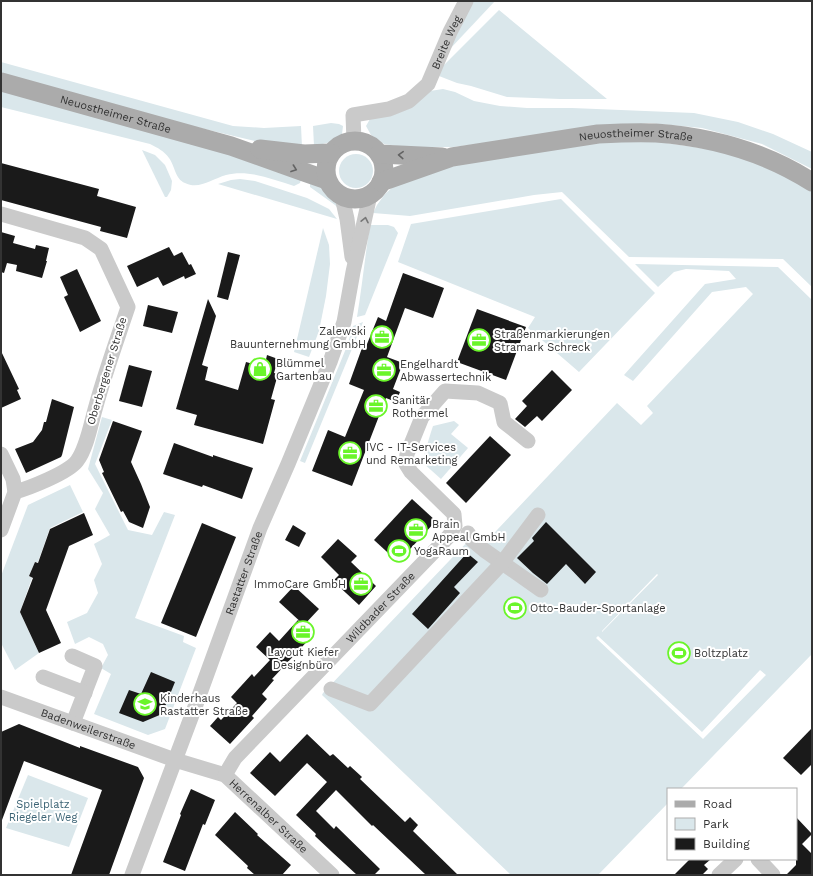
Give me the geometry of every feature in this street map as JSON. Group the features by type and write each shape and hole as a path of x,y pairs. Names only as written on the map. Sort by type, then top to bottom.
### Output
{"main road":[{"name":"Neuostheimer Straße","path":"1,82 231,146 327,180"},
{"name":"Neuostheimer Straße","path":"379,154 452,157 598,134 655,133 691,137 722,143 755,153 782,165 812,182"},
{"path":"342,197 333,190 327,180 325,171 331,153 337,147 345,143 354,141 363,142 372,147 379,154 383,162 384,172 376,189"},
{"name":"Neuostheimer Straße","path":"231,146 304,154 331,153"},
{"name":"Neuostheimer Straße","path":"342,197 361,199 376,189 452,157"}],"street":[{"name":"Breite Weg","path":"354,141 353,115 395,107 409,101 428,84 450,32 466,1"},
{"name":"Rastatter Straße","path":"132,875 196,707 260,528 330,362 344,322 353,272 376,189"},
{"name":"Rastatter Straße","path":"342,197 350,234 353,272"},
{"name":"Oberbergener Straße","path":"1,214 85,238 101,249 128,307 96,405 84,450 77,462 66,470 31,487 15,492"},
{"name":"Wildbader Straße","path":"225,775 235,758 449,536 455,526 454,514 411,472 406,464 407,454 422,417 445,391 478,394 500,403 504,422 528,440"},
{"path":"1,454 13,479 15,492 1,530"},
{"path":"331,689 370,704 502,563 538,515"},
{"path":"468,532 472,540 484,550 541,590"},
{"path":"72,656 95,666 73,723"},
{"path":"43,677 85,692"},
{"name":"Badenweilerstraße","path":"1,697 175,760"},
{"name":"Herrenalber Straße","path":"175,760 225,775 332,875"},
{"path":"719,875 735,860"},
{"path":"759,860 773,875"}],"green space":[{"path":"471,1 495,1 449,50"},
{"path":"499,10 607,99 507,97 457,83 439,76 442,67"},
{"path":"1,62 233,126 264,128 301,126 302,147 267,144 167,120 1,74"},
{"path":"1,89 214,149 302,177 300,183 294,186 251,174 234,173 200,185 190,185 179,179 171,161 161,150 153,145 1,107"},
{"path":"443,89 455,92 474,101 500,106 694,113 738,122 773,134 812,152 812,169 762,144 702,128 649,123 453,147 403,147 384,144 371,135 366,126 370,119 430,91"},
{"path":"331,123 343,126 342,134 335,141 314,146 313,126"},
{"path":"647,140 733,153 812,188 812,287 783,259 629,257 562,192 534,195 410,216 373,213 385,194 395,185 441,169 590,142"},
{"path":"142,150 155,155 165,165 172,181 171,190 167,197 165,197"},
{"path":"356,154 368,159 373,171 368,183 356,188 344,183 339,171 344,159"},
{"path":"240,179 255,181 307,198 329,209 337,219 218,184"},
{"path":"310,180 328,188 342,212 335,205 310,187"},
{"path":"561,199 655,293 579,372 528,328 535,317 398,262 411,224"},
{"path":"370,225 388,225 394,227 398,233 365,315 357,317 360,294"},
{"path":"323,228 329,245 330,264 326,296 319,331 309,357 294,352"},
{"name":"Otto-Bauder-Sportanlage","path":"635,264 778,267 812,300 812,654 682,788 667,788 667,804 598,875 511,875 322,695 470,539 480,548 617,403 641,425 653,413 647,406 753,294 746,287 712,292 633,381 624,375 705,284 736,279 729,271 686,269 674,272 658,287","holes":["657,574 658,575 602,632","598,636 702,732 760,670 766,675 703,739 596,638"]},
{"path":"363,322 305,463 300,461 347,346 353,326"},
{"path":"102,417 112,420 95,464 128,530 152,535 164,512 175,515 135,618 184,636 183,642 196,648 165,729 148,735 94,714 111,674 101,668 108,655 103,644 89,637 75,644 67,622 87,613 98,593 94,580 102,564 94,544 110,535 95,509 103,493 88,469"},
{"path":"454,421 459,425 451,434 468,448 441,479 422,462 433,426"},
{"path":"70,485 83,512 50,528 38,562 35,562 29,576 32,578 20,612 39,653 15,670 1,643 1,576 28,505"},
{"name":"Spielplatz Riegeler Weg","path":"28,775 88,798 69,847 6,828"}],"building":[{"path":"1,163 99,189 97,196 136,207 127,238 100,231 101,227 1,200"},
{"path":"1,232 15,236 13,243 35,249 36,245 49,248 42,278 16,271 17,265 7,263 4,273 1,272"},
{"path":"169,247 174,256 182,252 196,274 185,279 184,276 163,286 158,277 137,287 127,266"},
{"path":"228,252 240,255 228,300 217,297"},
{"path":"77,269 101,321 80,332 64,297 68,295 60,277"},
{"path":"403,273 444,288 433,318 405,308 387,357 403,363 393,389 400,392 396,402 386,398 352,486 312,471 328,430 345,437 364,390 349,384 362,348 365,349 378,317 386,321"},
{"path":"208,299 216,316 202,365 208,367 205,380 238,390 246,362 257,365 258,362 265,364 267,355 278,359 274,373 278,374 271,399 275,400 263,444 194,425 197,415 176,409"},
{"path":"148,305 178,312 172,333 143,326"},
{"path":"477,309 526,327 506,380 457,362"},
{"path":"1,351 19,389 17,390 21,399 1,408"},
{"path":"129,365 152,371 142,407 119,401"},
{"path":"552,370 572,390 542,421 537,416 525,427 515,419 527,406 522,401"},
{"path":"52,399 74,407 62,455 61,457 26,473 15,449 33,442 42,430 44,422 46,422"},
{"path":"113,421 142,431 131,462 150,507 143,528 129,522 123,511 121,512 102,473 104,472 99,460"},
{"path":"490,436 511,455 466,503 446,483"},
{"path":"174,443 213,457 213,455 253,468 242,499 203,485 202,487 163,474"},
{"path":"412,499 436,521 398,562 374,540"},
{"path":"84,513 93,535 69,546 46,610 61,643 39,653 20,612 33,578 29,576 35,562 38,563 50,529"},
{"path":"546,522 596,572 585,584 566,564 547,584 517,558 534,541 532,538"},
{"path":"202,523 236,537 196,637 161,623"},
{"path":"293,525 306,533 299,547 285,540"},
{"path":"338,539 357,556 351,562 376,586 359,605 333,581 339,575 321,557"},
{"path":"467,553 478,562 454,587 460,593 428,629 412,614"},
{"path":"294,586 319,609 304,625 279,602"},
{"path":"298,620 314,634 272,679 274,680 262,694 267,699 252,716 254,718 230,744 210,726 218,717 221,720 237,703 231,697 252,674 254,677 270,660 256,647 270,632 279,641"},
{"name":"Kinderhaus Rastatter Straße","path":"151,672 175,682 162,714 143,722 119,713 129,690 141,694"},
{"path":"19,724 80,748 80,746 138,767 144,778 109,875 71,875 102,790 24,761 1,820 1,732"},
{"path":"812,728 812,764 801,775 783,758"},
{"path":"307,734 330,756 333,754 348,768 350,766 362,777 360,779 405,822 410,817 418,825 413,831 458,875 426,875 373,825 372,826 336,790 316,811 334,829 336,826 380,869 374,875 357,875 332,852 296,815 327,782 307,763 275,796 250,773 270,752 280,762"},
{"path":"191,789 215,800 205,825 203,824 185,871 163,862 181,815 180,814"},
{"path":"235,812 258,834 257,835 291,865 282,875 255,875 247,868 248,866 215,835"},
{"path":"797,818 812,834 802,844 812,854 812,875 786,875 796,865"},
{"path":"689,860 710,860 704,865 708,869 702,875 674,875"}],"place":[{"name":"Zalewski Bauunternehmung GmbH","path":"382,337"},
{"name":"Straßenmarkierungen Stramark Schreck","path":"479,340"},
{"name":"Blümmel Gartenbau","path":"260,369"},
{"name":"Engelhardt Abwassertechnik","path":"384,370"},
{"name":"Sanitär Rothermel","path":"376,406"},
{"name":"IVC - IT-Services und Remarketing","path":"350,453"},
{"name":"Brain Appeal GmbH","path":"416,530"},
{"name":"YogaRaum","path":"399,551"},
{"name":"ImmoCare GmbH","path":"361,584"},
{"name":"Otto-Bauder-Sportanlage","path":"515,608"},
{"name":"Layout Kiefer Designbüro","path":"303,632"},
{"name":"Boltzplatz","path":"679,653"},
{"name":"Kinderhaus Rastatter Straße","path":"145,704"}]}
